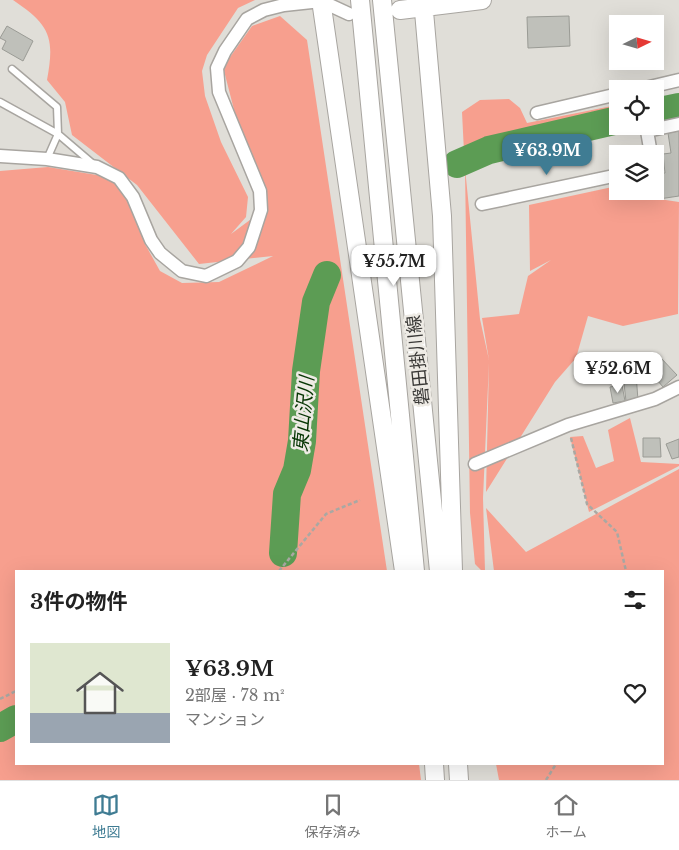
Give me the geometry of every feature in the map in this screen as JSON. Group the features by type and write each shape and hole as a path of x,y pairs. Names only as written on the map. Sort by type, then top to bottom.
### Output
{"main road":[{"name":"磐田掛川線","path":"360,0 415,570"},
{"name":"磐田掛川線","path":"382,0 439,570"},
{"path":"400,10 423,4 482,0"},
{"path":"321,1 404,570"},
{"path":"423,4 442,216 453,570"},
{"path":"434,765 435,780"},
{"path":"458,765 459,780"},
{"path":"468,765 469,780"}],"street":[{"path":"0,156 47,159 97,167 119,178 133,197 151,240 160,253 182,271 206,276 237,261 249,247 261,210 260,191 220,92 217,68 225,51 247,19 264,10 284,5 321,1 349,14"},
{"path":"664,84 679,80"},
{"path":"537,113 609,96"},
{"path":"649,145 647,131 679,124"},
{"path":"482,204 609,177"},
{"path":"475,464 568,425 655,399 679,386"}],"lane":[{"path":"12,69 57,106 58,134 47,159"},
{"path":"0,102 58,134 97,167"}],"path":[{"path":"568,425 586,504 617,532 626,570"},
{"path":"280,570 326,514 360,500"},
{"path":"0,699 15,692"},
{"path":"546,780 555,765"}],"shaded area":[{"path":"13,0 255,0 238,8 207,55 202,71 205,96 221,142 248,197 246,217 231,234 266,208 239,129 223,67 252,26 280,16 307,40 387,570 15,570 15,765 419,765 421,780 0,780 0,171 48,167 109,177 130,200 145,244 160,271 182,283 219,282 273,256 199,264 137,185 72,135 65,102 47,80 50,42 47,33 35,17","holes":["318,293 319,294 300,402 303,367"]},
{"path":"679,94 679,117 664,120 664,97"},
{"path":"509,99 520,108 527,123 609,107 609,130 560,139 477,159 464,152 462,112 480,100"},
{"path":"465,168 480,319 489,360 482,318 519,314 528,276 551,260 530,271 529,205 609,188 609,200 664,200 679,202 678,314 623,326 588,316 576,358 555,382 486,492 489,363 483,498 485,570 481,570 475,564 470,513"},
{"path":"630,418 641,462 679,464 679,466 589,512 570,437 583,436 596,468 614,461 608,430"},
{"path":"679,469 679,780 499,780 496,765 664,765 664,570 494,570 486,508 526,552"}],"building":[{"path":"569,16 570,46 528,48 527,17"},
{"path":"7,26 33,41 23,61 2,49 6,41 0,38"},
{"path":"679,131 679,196 664,198 664,154 671,153 668,133"},
{"path":"660,357 677,375 663,387 647,368"},
{"path":"636,374 638,400 626,401 623,375"},
{"path":"622,385 625,401 613,403 610,387"},
{"path":"643,438 660,438 661,457 643,457"},
{"path":"679,439 679,457 672,459 666,444"}],"waterway":[{"name":"東山沢川","path":"664,110 679,107"},
{"name":"東山沢川","path":"457,164 489,150 609,122"},
{"name":"東山沢川","path":"283,553 287,494 297,470 302,441 306,371 316,302 327,275"},
{"name":"東山沢川","path":"0,728 15,720"}]}
